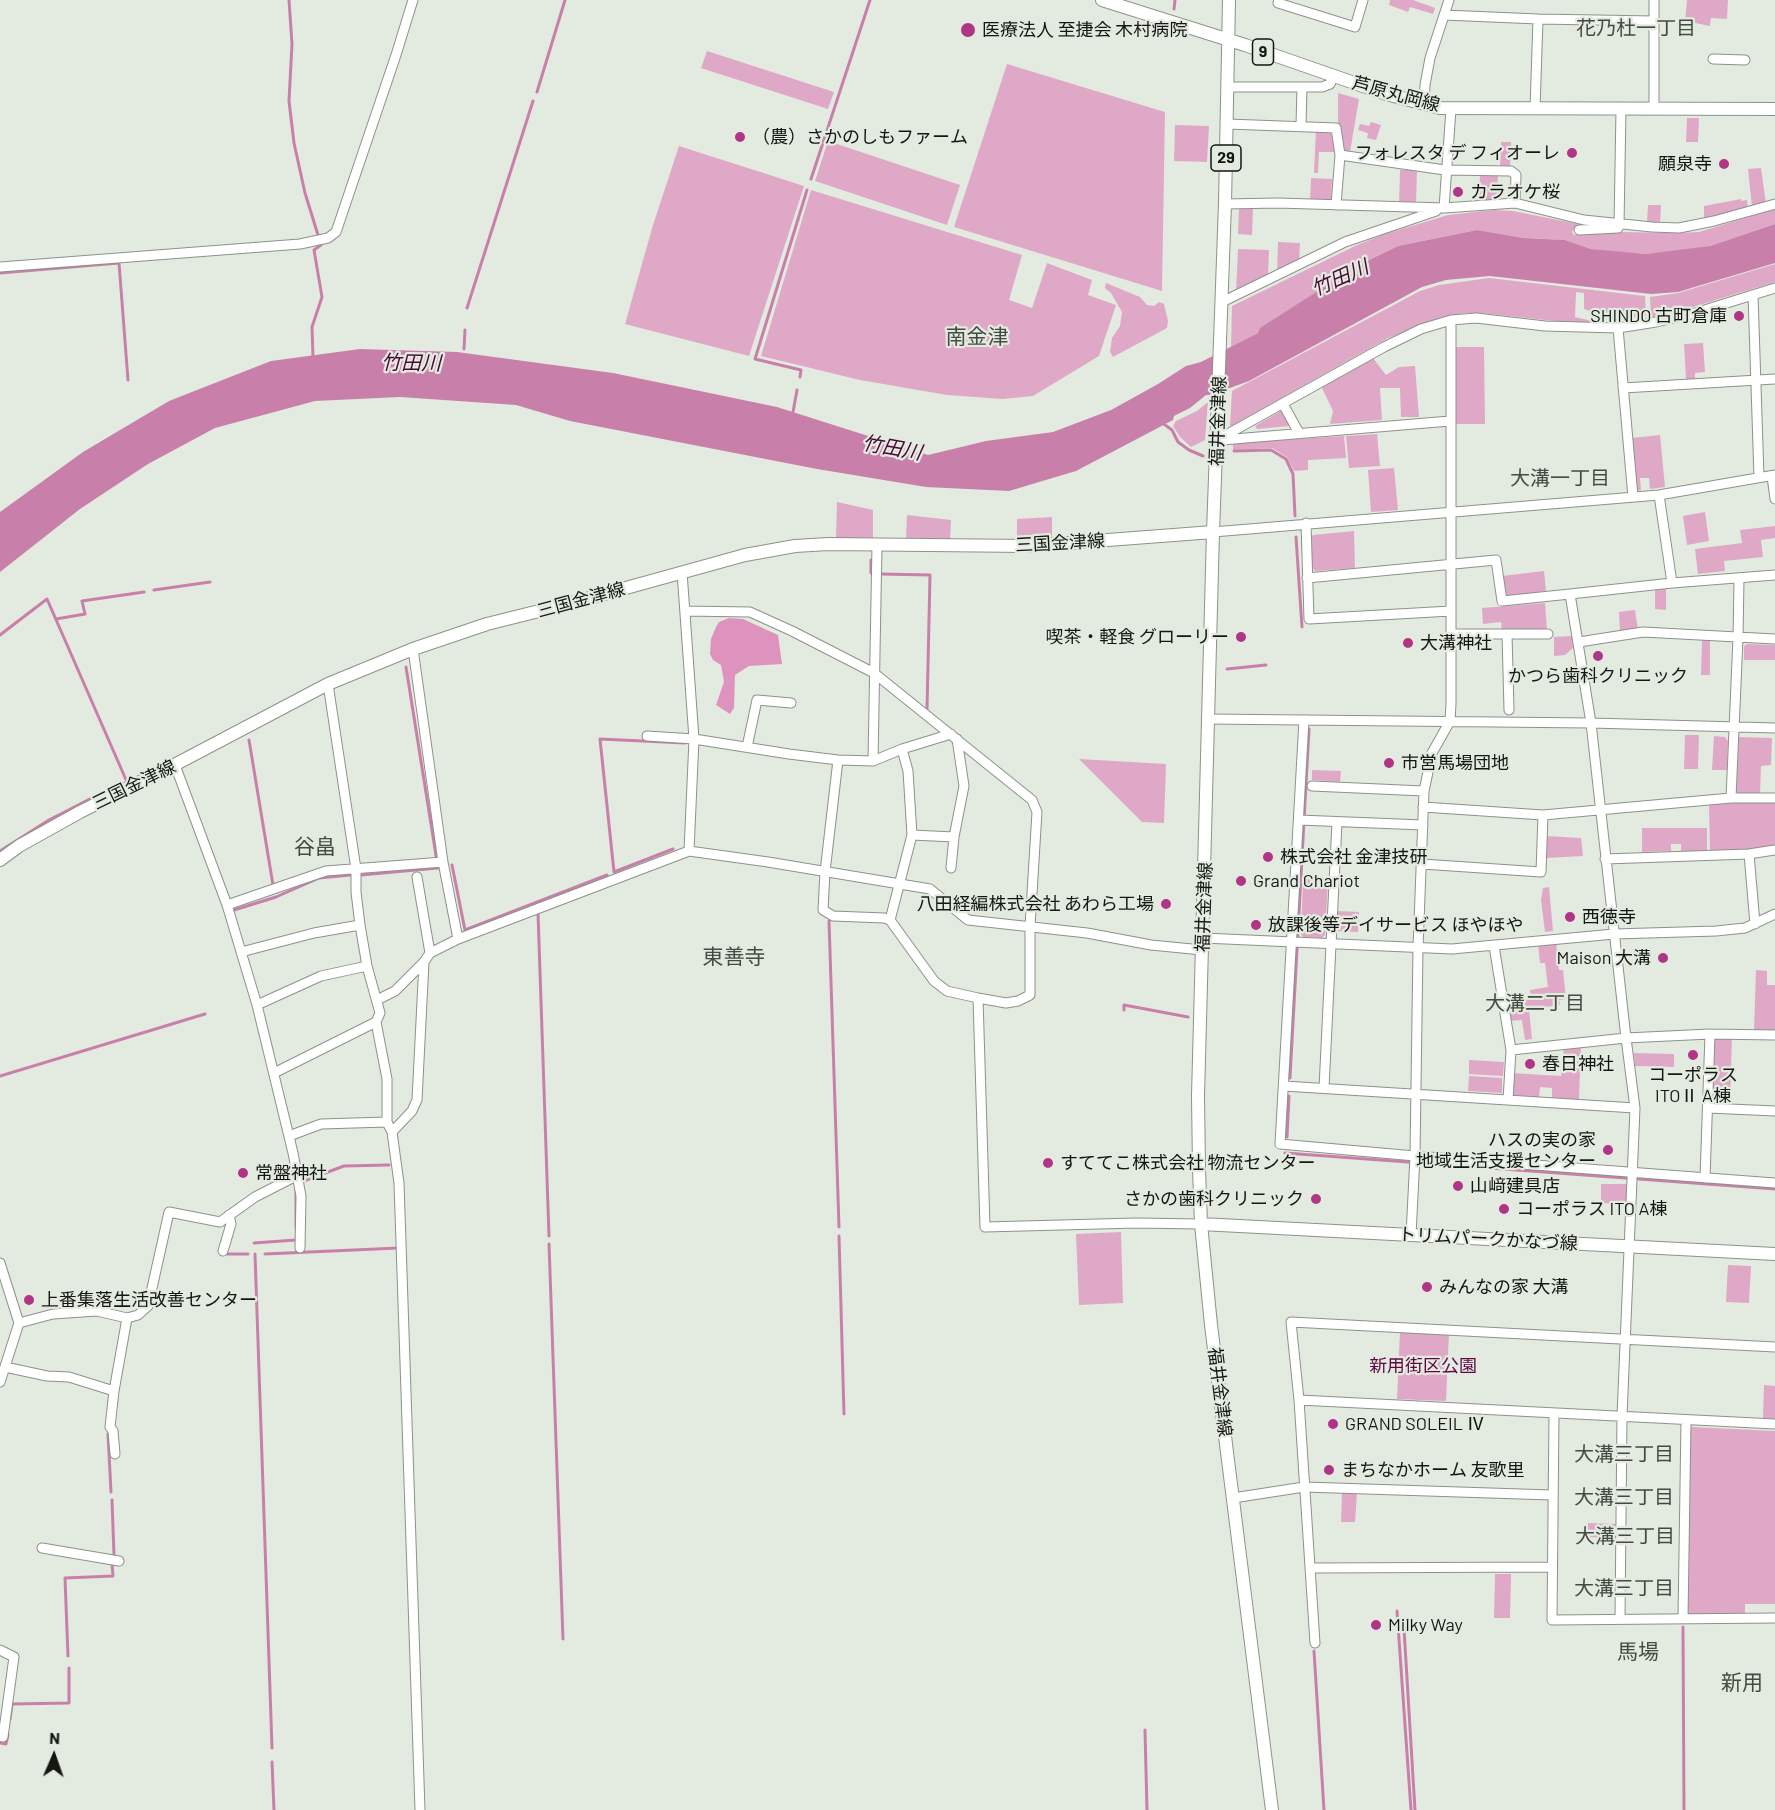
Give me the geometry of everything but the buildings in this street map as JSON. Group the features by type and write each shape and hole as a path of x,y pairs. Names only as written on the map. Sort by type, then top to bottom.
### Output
{"main road":[{"name":"芦原丸岡線","path":"1102,0 1334,76 1424,104 1451,109 1775,109"},
{"name":"福井金津線","path":"1229,0 1222,316 1198,1096 1201,1224 1211,1325 1272,1810"},
{"name":"三国金津線","path":"0,860 19,846 80,812 175,765 328,684 413,648 487,624 745,555 795,546 1029,546 1214,532"},
{"name":"トリムパークかなづ線","path":"1201,1224 1775,1254"}],"street":[{"path":"0,267 300,244 328,238 336,232 413,0"},
{"path":"1278,0 1278,3 1355,27 1363,0"},
{"path":"1424,104 1430,58 1449,0"},
{"path":"1654,0 1654,109"},
{"path":"1444,15 1654,21"},
{"path":"1535,109 1538,19"},
{"path":"1713,59 1744,60"},
{"path":"1227,87 1322,87 1330,84 1334,76"},
{"path":"1301,125 1302,87"},
{"path":"1444,208 1451,109"},
{"path":"1579,230 1618,228 1621,109"},
{"path":"1227,124 1336,128 1340,155 1336,206"},
{"path":"1340,155 1445,170 1511,171 1515,175 1515,203"},
{"path":"1225,204 1444,208 1515,203 1584,220 1619,225 1679,228 1775,204"},
{"path":"1222,302 1345,242 1444,208"},
{"path":"1217,437 1384,347 1421,329 1450,320 1476,318 1545,326 1618,328 1695,313 1775,288"},
{"path":"1753,295 1759,477"},
{"path":"1411,1235 1424,791 1432,753 1450,721 1452,634 1450,320"},
{"path":"1618,328 1633,497"},
{"path":"1623,388 1775,379"},
{"path":"1282,404 1299,433"},
{"path":"1217,437 1450,421"},
{"path":"1214,532 1659,495 1773,475 1775,499"},
{"path":"1659,495 1672,583"},
{"path":"1306,523 1309,620 1451,611"},
{"path":"873,761 877,545"},
{"path":"1307,578 1496,560 1502,602 1672,583 1775,575"},
{"path":"682,572 694,739 689,851"},
{"path":"1731,798 1739,579"},
{"path":"1570,594 1592,723 1605,859 1635,1108 1623,1416 1620,1619"},
{"path":"685,611 750,612 874,673 1032,800 1036,812 1030,926 1030,996 1006,1003 947,991 934,981 890,920 833,916 823,910 838,760"},
{"path":"1579,642 1643,632 1775,639"},
{"path":"1452,634 1548,634"},
{"path":"1507,634 1509,710"},
{"path":"413,648 443,862 458,939"},
{"path":"328,684 356,869 360,925 367,966 380,1013 376,1022 387,1079 387,1122 392,1132 399,1183 420,1810"},
{"path":"747,747 757,700 791,703"},
{"path":"1208,719 1592,723 1775,728"},
{"path":"1304,720 1281,1144 1634,1174 1775,1183"},
{"path":"647,736 694,739 838,760 873,761 902,748 954,736"},
{"path":"951,868 954,837 964,786 954,736"},
{"path":"890,920 912,835 908,771 902,748"},
{"path":"175,765 226,905 257,1005 301,1196 300,1248"},
{"path":"1312,786 1424,791"},
{"path":"1424,807 1544,815 1731,798 1775,798"},
{"path":"1422,864 1541,872 1544,815"},
{"path":"1299,820 1423,825"},
{"path":"1324,1088 1337,822"},
{"path":"912,835 954,837"},
{"path":"1605,859 1749,854 1775,850"},
{"path":"377,1000 395,991 430,953 458,939 689,851 930,890 968,920 1087,933 1151,945 1292,942 1418,948 1494,946 1614,934 1744,928 1775,914"},
{"path":"1749,854 1755,924"},
{"path":"226,905 326,871 443,862"},
{"path":"417,877 430,953"},
{"path":"242,952 314,933 360,925"},
{"path":"1494,946 1510,1050 1508,1100"},
{"path":"392,1132 412,1111 417,1100 424,962"},
{"path":"257,1005 321,976 367,966"},
{"path":"978,998 985,1227 1136,1223 1201,1224"},
{"path":"274,1073 376,1022"},
{"path":"1510,1050 1626,1038 1710,1034 1775,1035"},
{"path":"1705,1178 1710,1034"},
{"path":"1284,1086 1635,1108"},
{"path":"1708,1108 1775,1111"},
{"path":"288,1136 321,1124 387,1122"},
{"path":"19,1323 53,1314 97,1311 127,1318 138,1315 148,1306 169,1212 220,1222 255,1197 296,1176"},
{"path":"223,1251 231,1224 229,1215"},
{"path":"0,1263 19,1323 0,1382"},
{"path":"115,1454 113,1431 110,1427 127,1318"},
{"path":"1315,1643 1299,1400 1291,1322 1775,1347"},
{"path":"5,1367 47,1376 69,1377 114,1390"},
{"path":"1299,1400 1775,1424"},
{"path":"1554,1414 1552,1620 1775,1618"},
{"path":"1683,1618 1686,1420"},
{"path":"1233,1498 1304,1487 1552,1495"},
{"path":"42,1548 118,1561"},
{"path":"1310,1568 1551,1567"},
{"path":"0,1650 14,1657 3,1737 0,1736"}],"green space":[{"path":"1390,0 1413,0 1435,8 1433,14 1410,7 1408,12 1389,5"},
{"path":"1687,0 1728,0 1727,19 1711,18 1710,26 1685,21"},
{"path":"707,51 834,92 828,109 701,68"},
{"path":"1007,64 1165,112 1162,291 954,227"},
{"path":"1338,93 1359,99 1350,152 1342,150 1338,123"},
{"path":"1687,118 1699,118 1698,142 1686,142"},
{"path":"1371,122 1381,125 1376,140 1367,138 1368,133 1358,130 1360,124 1369,126"},
{"path":"1175,125 1209,126 1207,162 1174,161"},
{"path":"1316,129 1329,130 1335,141 1335,152 1319,152 1318,173 1314,173"},
{"path":"828,141 960,185 947,225 815,181"},
{"path":"1501,142 1511,142 1510,168 1500,168"},
{"path":"679,146 804,186 749,356 625,324 653,225"},
{"path":"1761,168 1766,204 1752,207 1748,169"},
{"path":"1400,170 1417,170 1416,204 1399,203"},
{"path":"1480,172 1498,173 1497,201 1479,202"},
{"path":"1311,178 1332,179 1331,200 1328,203 1310,202"},
{"path":"811,190 1022,255 1009,300 1032,308 1047,263 1092,280 1088,295 1116,305 1099,356 1033,396 1003,399 947,395 860,380 761,356"},
{"path":"1741,199 1741,201 1747,200 1748,208 1704,220 1704,206"},
{"path":"1648,205 1661,205 1660,225 1647,224"},
{"path":"1239,209 1253,209 1252,235 1238,234"},
{"path":"1775,209 1775,224 1710,246 1681,251 1623,253 1591,249 1565,240 1524,238 1477,230 1398,246 1338,278 1261,328 1258,333 1231,347 1232,306 1357,245 1448,215 1493,210 1513,211 1578,224 1572,232 1574,235 1623,232 1699,232"},
{"path":"1278,242 1300,243 1299,263 1277,274"},
{"path":"1238,249 1269,250 1268,277 1236,292"},
{"path":"1775,264 1775,282 1673,313 1651,317 1650,297 1678,293"},
{"path":"1489,278 1645,296 1646,316 1617,320 1584,309 1584,293 1576,292 1575,317 1601,323 1555,321 1482,313 1442,317 1388,338 1230,427 1232,391 1420,291 1439,285"},
{"path":"1106,283 1140,297 1147,305 1154,306 1159,302 1164,304 1168,321 1167,328 1113,357 1110,352 1112,338 1120,326 1122,312 1111,293 1105,288"},
{"path":"1703,343 1705,372 1695,373 1695,379 1686,379 1684,344"},
{"path":"1456,347 1484,347 1485,424 1456,424"},
{"path":"1373,358 1386,375 1399,367 1415,366 1419,417 1401,417 1400,388 1380,388 1382,420 1330,424 1333,411 1321,386"},
{"path":"1208,402 1205,440 1191,447 1180,437 1173,426 1176,421 1197,411"},
{"path":"1281,411 1290,426 1257,429 1255,426"},
{"path":"1377,434 1380,466 1349,468 1346,436"},
{"path":"1660,435 1665,487 1650,489 1649,478 1640,478 1641,490 1637,491 1632,438"},
{"path":"1344,436 1346,458 1308,460 1308,470 1294,471 1287,457 1272,448 1233,450 1233,443"},
{"path":"1394,468 1398,510 1371,512 1368,470"},
{"path":"837,502 873,510 873,539 836,538"},
{"path":"1705,512 1709,541 1687,545 1683,516"},
{"path":"907,515 951,520 950,541 906,540"},
{"path":"1052,517 1052,542 1017,541 1017,519"},
{"path":"1775,526 1775,538 1761,540 1763,557 1724,561 1725,571 1698,574 1695,549 1742,543 1740,530"},
{"path":"1354,531 1355,568 1315,571 1312,567 1310,538 1313,535"},
{"path":"1544,571 1546,591 1508,596 1504,593 1502,576"},
{"path":"1666,589 1666,610 1655,609 1655,590"},
{"path":"1545,603 1547,629 1502,633 1501,622 1483,624 1482,608"},
{"path":"1635,610 1638,630 1620,633 1619,612"},
{"path":"1572,636 1573,648 1565,655 1554,656 1554,637"},
{"path":"1702,640 1710,640 1710,675 1701,675"},
{"path":"1747,644 1775,645 1775,660 1744,660 1744,646"},
{"path":"1685,735 1699,735 1698,769 1684,769"},
{"path":"1714,736 1725,737 1728,741 1727,770 1712,770"},
{"path":"1739,737 1772,738 1771,765 1761,766 1760,795 1740,795 1736,791 1737,740"},
{"path":"1079,759 1166,764 1164,823 1142,822"},
{"path":"1312,770 1341,771 1340,782 1312,780"},
{"path":"1715,802 1775,802 1775,845 1748,851 1710,852 1709,806"},
{"path":"1642,828 1707,828 1707,851 1681,851 1681,844 1671,844 1671,851 1642,852"},
{"path":"1546,836 1581,838 1583,856 1546,858"},
{"path":"1303,879 1328,881 1325,935 1322,938 1303,937 1301,934"},
{"path":"1549,887 1553,931 1545,932 1541,900 1543,888"},
{"path":"1337,911 1359,912 1358,932 1336,931"},
{"path":"1556,942 1559,970 1563,970 1566,999 1559,1000 1560,1005 1529,1009 1532,1039 1525,1040 1522,1020 1509,1021 1506,1001 1531,998 1530,990 1548,987 1545,963 1540,963 1538,944"},
{"path":"1756,970 1767,971 1767,985 1775,985 1775,1031 1754,1031"},
{"path":"1716,1037 1732,1037 1730,1104 1715,1104 1710,1098 1712,1042"},
{"path":"1581,1045 1579,1099 1552,1099 1552,1088 1540,1087 1539,1097 1513,1095 1511,1073 1561,1076 1564,1047"},
{"path":"1634,1053 1674,1054 1674,1067 1635,1066"},
{"path":"1469,1060 1504,1062 1503,1076 1469,1074"},
{"path":"1469,1076 1502,1078 1502,1093 1468,1091"},
{"path":"1601,1184 1628,1184 1627,1204 1601,1203"},
{"path":"1121,1232 1123,1303 1079,1305 1076,1234"},
{"path":"1728,1265 1751,1266 1749,1303 1726,1302"},
{"name":"新用街区公園","path":"1400,1331 1449,1333 1446,1401 1397,1399"},
{"path":"1764,1385 1775,1386 1775,1419 1763,1418"},
{"path":"1692,1427 1775,1431 1775,1604 1745,1604 1745,1615 1691,1615 1687,1612 1689,1430"},
{"path":"1342,1492 1357,1493 1355,1522 1341,1522"},
{"path":"1588,1523 1616,1524 1616,1538 1588,1537"},
{"path":"1495,1574 1511,1574 1510,1618 1494,1618"}],"shaded area":[{"path":"729,618 743,619 778,635 782,664 749,666 735,675 734,708 730,714 716,705 724,682 721,665 713,660 710,654 711,639 716,627 719,622"}],"water":[{"name":"竹田川","path":"1775,224 1775,263 1678,292 1651,294 1490,276 1446,280 1422,287 1249,381 1206,395 1190,408 1174,416 1173,420 1076,471 1009,491 926,487 817,469 570,421 516,405 400,397 315,401 215,428 148,464 80,509 0,572 0,512 83,452 169,401 271,361 360,349 457,352 613,373 777,407 928,455 986,441 1053,432 1111,410 1186,366 1201,362 1258,333 1260,328 1338,278 1398,246 1477,230 1524,238 1565,240 1591,249 1646,254 1710,246"}],"waterway":[{"path":"289,0 292,44 289,101 294,143 305,193 318,235"},
{"path":"537,92 565,0"},
{"path":"811,179 870,0"},
{"path":"1174,9 1175,0"},
{"path":"467,308 533,101"},
{"path":"800,377 801,370 755,359 807,190"},
{"path":"313,357 312,327 322,297 314,250 321,245"},
{"path":"0,273 119,263 128,380"},
{"path":"464,349 465,330"},
{"path":"793,412 797,390"},
{"path":"1161,422 1172,430 1178,442 1203,456"},
{"path":"1234,451 1271,450 1286,459 1293,474 1295,516"},
{"path":"1296,537 1302,627"},
{"path":"871,560 871,573"},
{"path":"881,574 930,575 927,710"},
{"path":"154,590 210,582"},
{"path":"56,619 85,614 82,601 144,592"},
{"path":"0,635 47,599 127,782"},
{"path":"1227,669 1266,665"},
{"path":"361,875 438,868 406,667"},
{"path":"1290,1078 1309,729"},
{"path":"673,849 614,872 600,739 685,743"},
{"path":"249,740 273,885"},
{"path":"0,851 49,820 119,784"},
{"path":"452,865 465,930 607,875"},
{"path":"234,910 276,897 319,878 351,875"},
{"path":"538,913 549,1236"},
{"path":"829,921 839,1227"},
{"path":"1124,1010 1124,1005 1188,1017"},
{"path":"0,1076 205,1014"},
{"path":"1287,1137 1289,1096"},
{"path":"1285,1153 1775,1189"},
{"path":"301,1182 344,1166 389,1165"},
{"path":"296,1187 296,1228"},
{"path":"839,1236 844,1414"},
{"path":"254,1243 296,1240"},
{"path":"549,1244 563,1639"},
{"path":"265,1254 398,1248"},
{"path":"227,1254 248,1254"},
{"path":"255,1254 272,1748"},
{"path":"108,1434 111,1492"},
{"path":"112,1500 114,1555"},
{"path":"68,1656 65,1578 113,1576 112,1564"},
{"path":"1397,1611 1411,1810"},
{"path":"1683,1627 1684,1810"},
{"path":"1404,1629 1415,1810"},
{"path":"1314,1651 1324,1810"},
{"path":"10,1719 12,1704 69,1703 69,1668"},
{"path":"1145,1730 1147,1810"},
{"path":"0,1743 6,1744 8,1735"},
{"path":"272,1762 274,1810"}],"place":[{"name":"医療法人 至捷会 木村病院","path":"968,30"},
{"name":"（農）さかのしもファーム","path":"740,137"},
{"name":"フォレスタ デ フィオーレ","path":"1572,153"},
{"name":"願泉寺","path":"1724,164"},
{"name":"カラオケ桜","path":"1458,192"},
{"name":"SHINDO 古町倉庫","path":"1739,316"},
{"name":"喫茶・軽食 グローリー","path":"1241,637"},
{"name":"大溝神社","path":"1408,643"},
{"name":"かつら歯科クリニック","path":"1598,656"},
{"name":"市営馬場団地","path":"1389,763"},
{"name":"株式会社 金津技研","path":"1268,857"},
{"name":"Grand Chariot","path":"1241,881"},
{"name":"八田経編株式会社 あわら工場","path":"1166,904"},
{"name":"西徳寺","path":"1570,917"},
{"name":"放課後等デイサービス ほやほや","path":"1256,925"},
{"name":"Maison 大溝","path":"1663,958"},
{"name":"コーポラス ITOⅡ A棟","path":"1693,1055"},
{"name":"春日神社","path":"1530,1064"},
{"name":"ハスの実の家 地域生活支援センター","path":"1608,1150"},
{"name":"すててこ株式会社 物流センター","path":"1048,1163"},
{"name":"常盤神社","path":"243,1173"},
{"name":"山﨑建具店","path":"1458,1186"},
{"name":"さかの歯科クリニック","path":"1316,1199"},
{"name":"コーポラス ITO A棟","path":"1504,1209"},
{"name":"みんなの家 大溝","path":"1427,1287"},
{"name":"上番集落生活改善センター","path":"29,1300"},
{"name":"GRAND SOLEIL Ⅳ","path":"1333,1424"},
{"name":"まちなかホーム 友歌里","path":"1329,1470"},
{"name":"Milky Way","path":"1376,1625"}],"district":[{"name":"花乃杜一丁目","path":"1636,28"},
{"name":"南金津","path":"977,337"},
{"name":"大溝一丁目","path":"1560,478"},
{"name":"谷畠","path":"315,847"},
{"name":"東善寺","path":"734,957"},
{"name":"大溝二丁目","path":"1535,1003"},
{"name":"大溝三丁目","path":"1624,1454"},
{"name":"大溝三丁目","path":"1624,1497"},
{"name":"大溝三丁目","path":"1625,1536"},
{"name":"大溝三丁目","path":"1624,1588"},
{"name":"馬場","path":"1638,1652"},
{"name":"新用","path":"1742,1683"}]}
